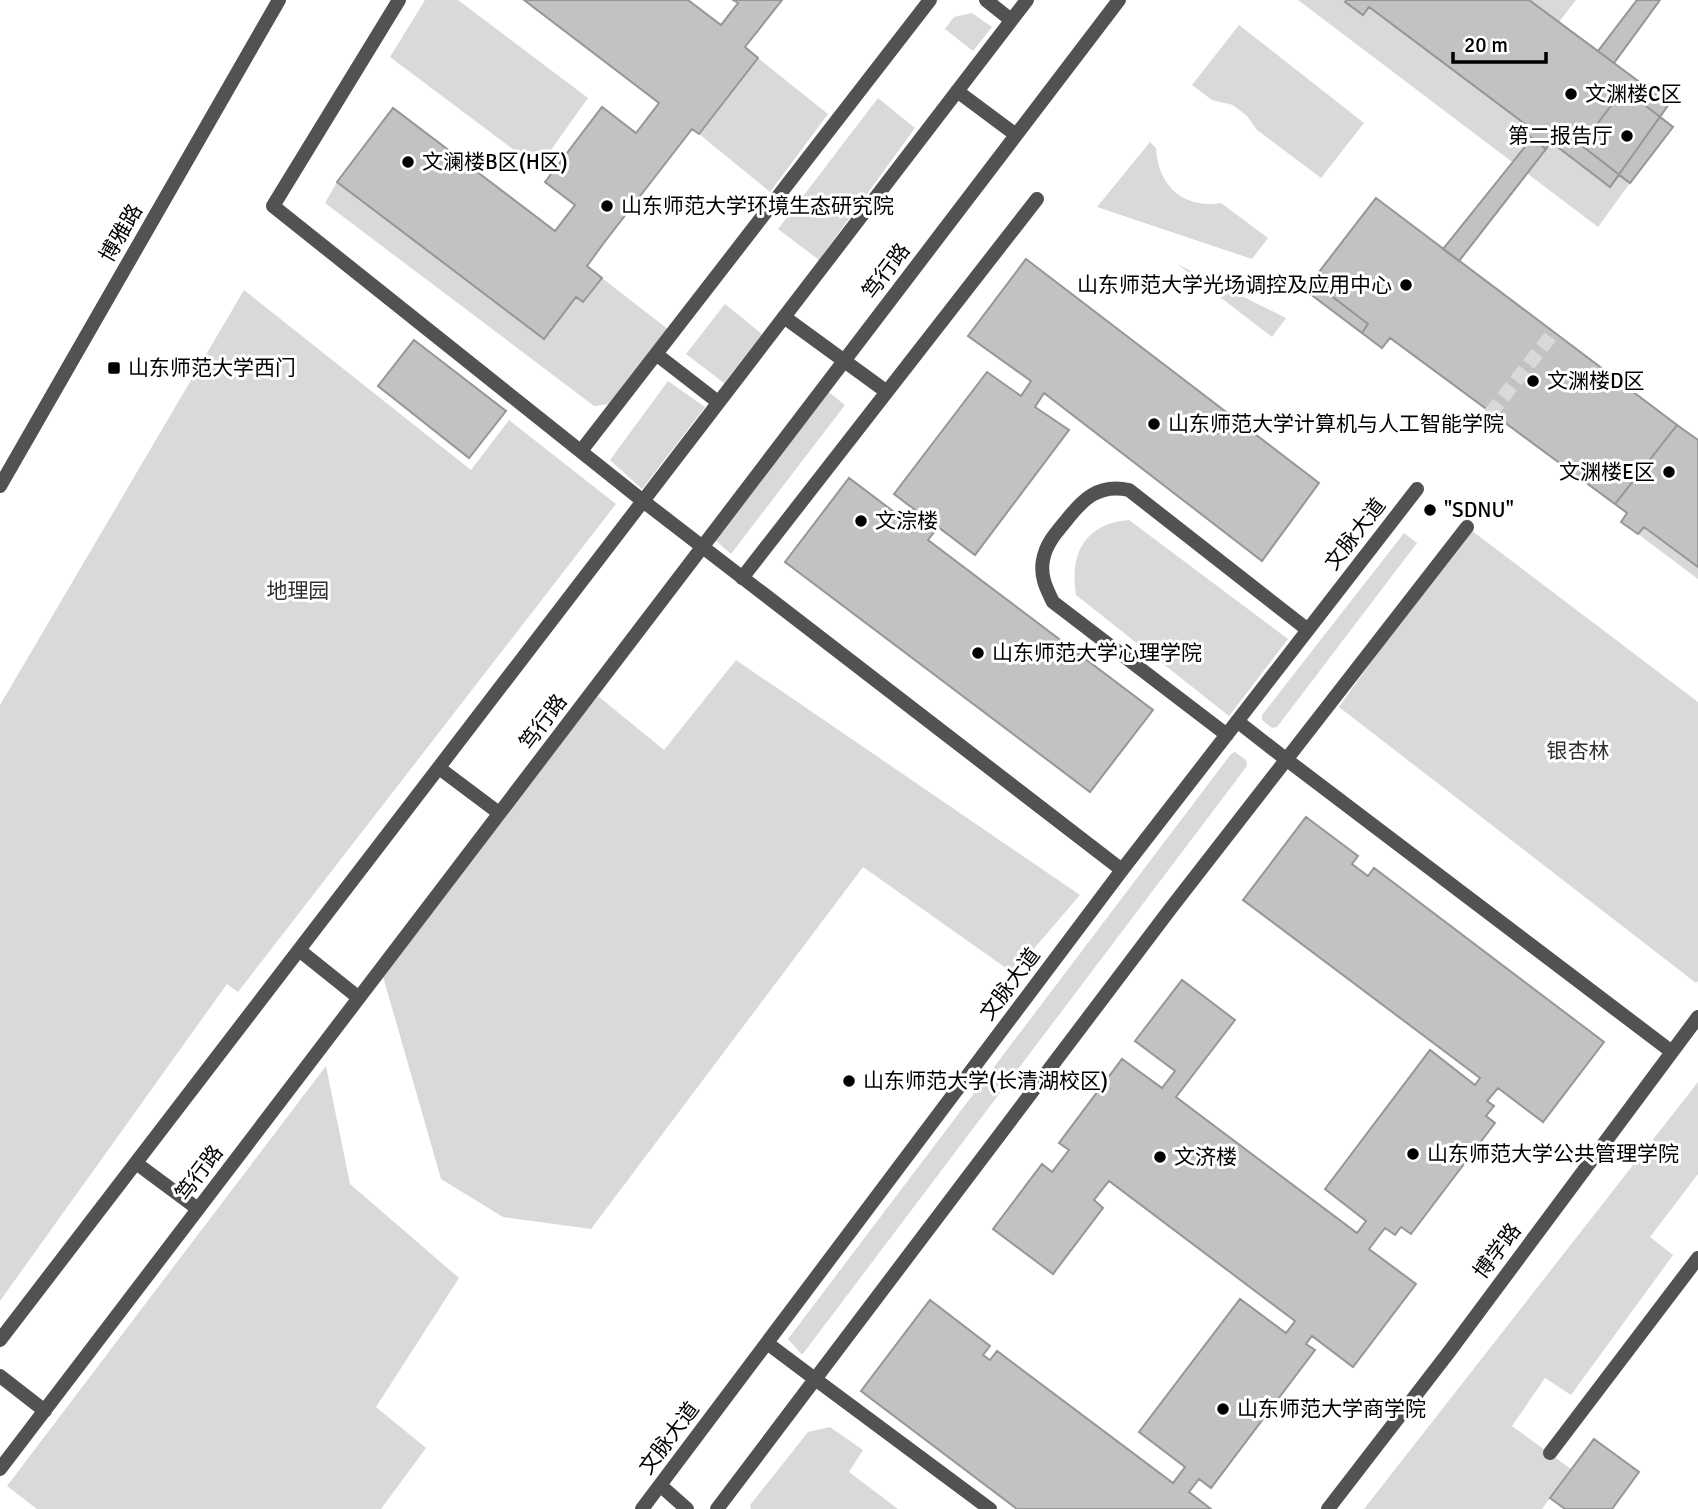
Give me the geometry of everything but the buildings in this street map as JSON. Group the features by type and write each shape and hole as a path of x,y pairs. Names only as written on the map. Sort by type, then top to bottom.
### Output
{"street":[{"name":"博雅路","path":"0,486 279,0"},
{"path":"399,0 274,206 643,501 1122,870"},
{"path":"581,452 930,0"},
{"path":"986,0 1011,20"},
{"path":"0,1340 1027,0"},
{"name":"笃行路","path":"0,1469 1119,0"},
{"path":"957,91 1016,135"},
{"path":"742,578 1037,199"},
{"path":"784,317 887,392"},
{"path":"656,354 718,402"},
{"path":"1227,735 1053,601 1043,583 1043,561 1049,542 1081,501 1118,487 1129,490 1308,629"},
{"name":"文脉大道","path":"642,1509 1122,870 1417,489"},
{"path":"717,1509 1171,908 1467,527"},
{"path":"1237,721 1672,1052"},
{"path":"439,768 499,813"},
{"path":"299,950 359,998"},
{"name":"博学路","path":"1328,1509 1457,1341 1698,1017"},
{"path":"136,1163 198,1209"},
{"path":"1549,1453 1698,1258"},
{"path":"767,1343 990,1509"},
{"path":"0,1376 44,1411"},
{"path":"660,1485 687,1509"}],"green space":[{"path":"425,0 458,0 588,98 538,168 390,57"},
{"path":"1298,0 1347,0 1346,2 1363,15 1369,7 1529,127 1525,133 1545,149 1551,142 1610,186 1619,175 1630,183 1598,227"},
{"path":"1530,0 1576,0 1559,22"},
{"path":"972,13 992,27 973,51 945,29 954,17"},
{"path":"1239,25 1364,123 1321,178 1257,130 1247,116 1233,105 1212,100 1192,85"},
{"path":"758,58 828,114 770,192 699,134"},
{"path":"878,98 915,128 819,260 778,229"},
{"path":"1150,142 1156,148 1167,183 1175,192 1195,202 1221,203 1268,238 1252,259 1097,207"},
{"path":"337,182 543,339 576,297 584,302 602,278 669,330 609,404 594,406 325,203"},
{"path":"1177,264 1286,318 1272,337"},
{"name":"地理园","path":"244,290 471,470 509,420 616,504 238,992 227,984 0,1301 0,705"},
{"path":"725,304 762,334 724,383 686,354"},
{"path":"668,381 705,407 642,489 610,460"},
{"path":"821,386 845,405 731,554 707,533"},
{"path":"1129,520 1288,639 1229,716 1076,595 1075,566 1084,543 1102,527"},
{"name":"银杏林","path":"1467,527 1698,702 1696,983 1339,707"},
{"path":"1644,527 1698,567 1698,579 1638,534"},
{"path":"1404,533 1417,543 1277,727 1272,728 1262,720 1262,715"},
{"path":"736,660 1080,895 1013,973 863,867 591,1229 503,1217 441,1179 382,973 598,696 664,750"},
{"path":"1235,752 1246,760 1247,766 802,1355 788,1339"},
{"path":"326,1066 350,1184 459,1278 376,1407 426,1448 381,1509 37,1509 7,1486"},
{"path":"1698,1082 1698,1174 1650,1237 1673,1255 1571,1395 1545,1378 1512,1426 1571,1469 1542,1509 1364,1509"},
{"path":"830,1427 863,1450 849,1472 898,1509 751,1509 750,1505 808,1432"}],"tunnel":[{"path":"1490,414 1554,332"}],"place":[{"name":"文渊楼C区","path":"1571,94"},
{"name":"第二报告厅","path":"1627,136"},
{"name":"文澜楼B区(H区)","path":"408,162"},
{"name":"山东师范大学环境生态研究院","path":"607,206"},
{"name":"山东师范大学光场调控及应用中心","path":"1406,285"},
{"name":"山东师范大学西门","path":"114,368"},
{"name":"文渊楼D区","path":"1533,381"},
{"name":"山东师范大学计算机与人工智能学院","path":"1154,424"},
{"name":"文渊楼E区","path":"1669,472"},
{"name":"\"SDNU\"","path":"1430,510"},
{"name":"文淙楼","path":"861,521"},
{"name":"山东师范大学心理学院","path":"978,653"},
{"name":"山东师范大学(长清湖校区)","path":"849,1081"},
{"name":"山东师范大学公共管理学院","path":"1413,1154"},
{"name":"文济楼","path":"1160,1157"},
{"name":"山东师范大学商学院","path":"1223,1409"}]}
